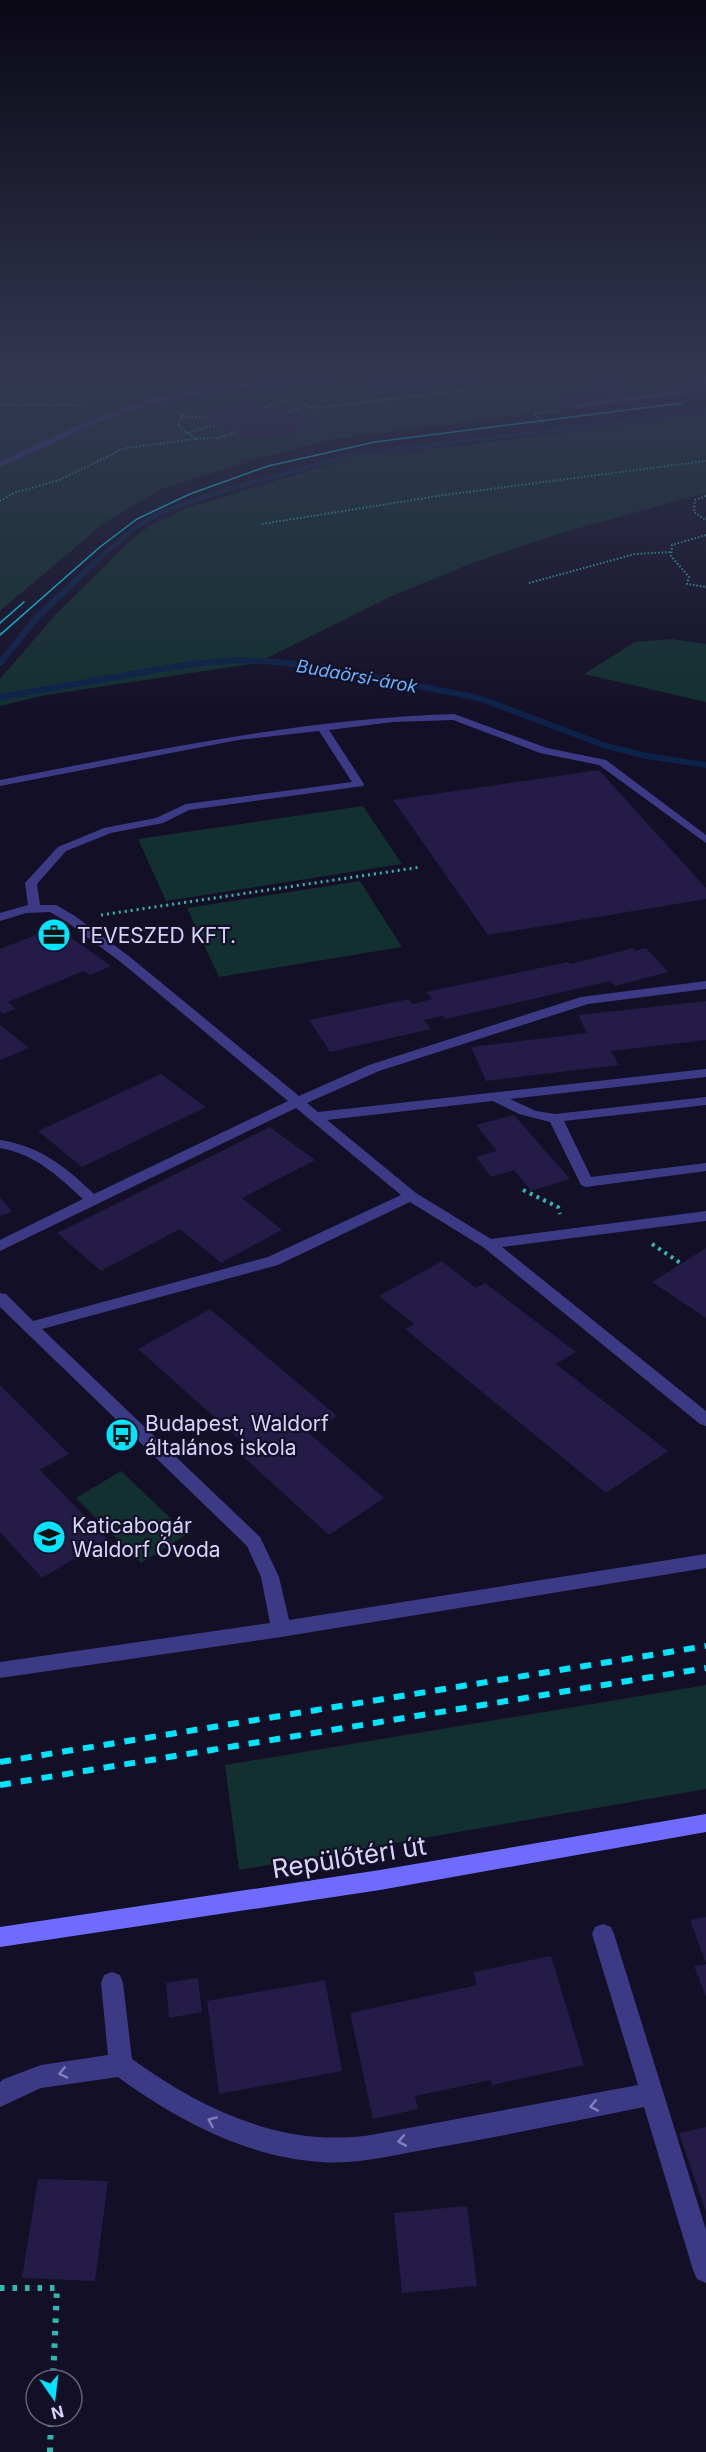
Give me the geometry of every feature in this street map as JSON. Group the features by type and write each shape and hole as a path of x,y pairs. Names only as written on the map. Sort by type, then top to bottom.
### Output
{"street":[{"path":"0,783 238,737 393,718 454,717 544,752 602,762 706,840"},
{"path":"34,908 31,883 62,849 108,830 159,821 186,807 360,784 322,727"},
{"path":"0,917 34,908 52,908 71,919 126,960 411,1196 488,1244 706,1420"},
{"path":"0,1246 295,1102 374,1068 586,1000 706,985"},
{"path":"313,1116 706,1072"},
{"path":"495,1096 536,1116 555,1118 706,1101"},
{"path":"555,1118 586,1182 706,1167"},
{"path":"0,1144 30,1151 48,1160 92,1200"},
{"path":"30,1326 273,1261 411,1196"},
{"path":"488,1244 706,1216"},
{"path":"0,1298 254,1542 270,1577 281,1629"},
{"path":"0,1670 281,1629 706,1561"},
{"name":"Repülőtéri út","path":"0,1936 380,1880 706,1823"},
{"path":"603,1934 706,2271"},
{"path":"112,1983 121,2065"},
{"path":"0,2095 10,2088 36,2080 73,2071 121,2065 181,2106 215,2123 258,2139 320,2150 369,2147 498,2125 652,2094"}],"path":[{"path":"0,501 16,492"},
{"path":"262,524 464,492"},
{"path":"706,496 695,500 693,506 694,512 706,520"},
{"path":"706,535 672,545 671,552 671,556 689,577 687,584 706,587"},
{"path":"529,583 635,554 671,552"},
{"path":"71,919 421,867"},
{"path":"523,1190 558,1207 568,1234"},
{"path":"0,2288 57,2288 54,2368"},
{"path":"50,2452 51,2428"}],"green space":[{"path":"0,492 155,492 104,523 0,611"},
{"path":"238,492 706,492 561,533 475,562 394,595 257,663 46,695 0,706 0,679 58,612 129,542 151,525 187,508"},
{"path":"672,639 706,644 706,702 584,674 635,642"},
{"path":"363,806 402,864 166,901 138,839"},
{"path":"360,881 402,947 219,977 187,908"},
{"path":"121,1471 187,1534 141,1563 76,1498"},
{"path":"706,1685 706,1789 239,1870 225,1765"}],"building":[{"path":"599,770 706,888 706,899 488,935 393,800"},
{"path":"56,927 111,966 90,975 84,971 8,1002 16,1009 3,1014 0,1011 0,949"},
{"path":"633,948 635,951 646,948 668,972 615,986 610,981 446,1019 443,1016 424,1020 431,1029 330,1052 309,1020 409,999 412,1004 432,999 426,992 568,962 570,964"},
{"path":"706,1001 706,1040 611,1051 619,1065 486,1081 471,1047 587,1033 578,1015"},
{"path":"0,1025 29,1048 0,1060"},
{"path":"161,1074 206,1107 82,1167 38,1131"},
{"path":"514,1115 570,1179 531,1191 514,1170 491,1177 476,1157 497,1151 476,1125"},
{"path":"270,1127 315,1160 242,1198 282,1230 221,1263 180,1229 101,1271 57,1233"},
{"path":"0,1197 12,1212 0,1216"},
{"path":"706,1248 706,1318 652,1282"},
{"path":"442,1261 476,1288 485,1283 576,1352 556,1364 668,1451 606,1493 405,1329 414,1324 379,1296"},
{"path":"210,1309 337,1416 309,1433 384,1498 329,1535 238,1452 248,1447 138,1349"},
{"path":"0,1385 69,1454 40,1470 107,1539 42,1578 0,1532"},
{"path":"706,1917 706,1963 690,1920"},
{"path":"551,1956 584,2065 492,2085 491,2080 415,2096 418,2109 373,2119 350,2013 477,1985 473,1972"},
{"path":"706,1964 706,1997 694,1966"},
{"path":"198,1978 202,2012 169,2018 166,1983"},
{"path":"325,1980 342,2071 219,2094 207,2001"},
{"path":"706,2127 706,2212 679,2133"},
{"path":"38,2179 108,2181 95,2281 22,2278"},
{"path":"467,2206 477,2286 402,2293 394,2213"}],"waterway":[{"path":"97,560 135,528 161,512 219,492"},
{"path":"0,663 38,616 99,559"},
{"name":"Budaörsi-árok","path":"0,697 191,664 237,660 277,662 328,668 479,698 606,746 647,756 706,765"}],"tram line":[{"path":"0,635 100,547 137,519 194,492"},
{"path":"0,623 24,602"}],"railway":[{"path":"0,1762 706,1646"},
{"path":"0,1785 706,1668"}],"place":[{"name":"TEVESZED KFT.","path":"54,935"},
{"name":"Budapest, Waldorf általános iskola","path":"122,1435"},
{"name":"Katicabogár Waldorf Óvoda","path":"49,1537"}]}
